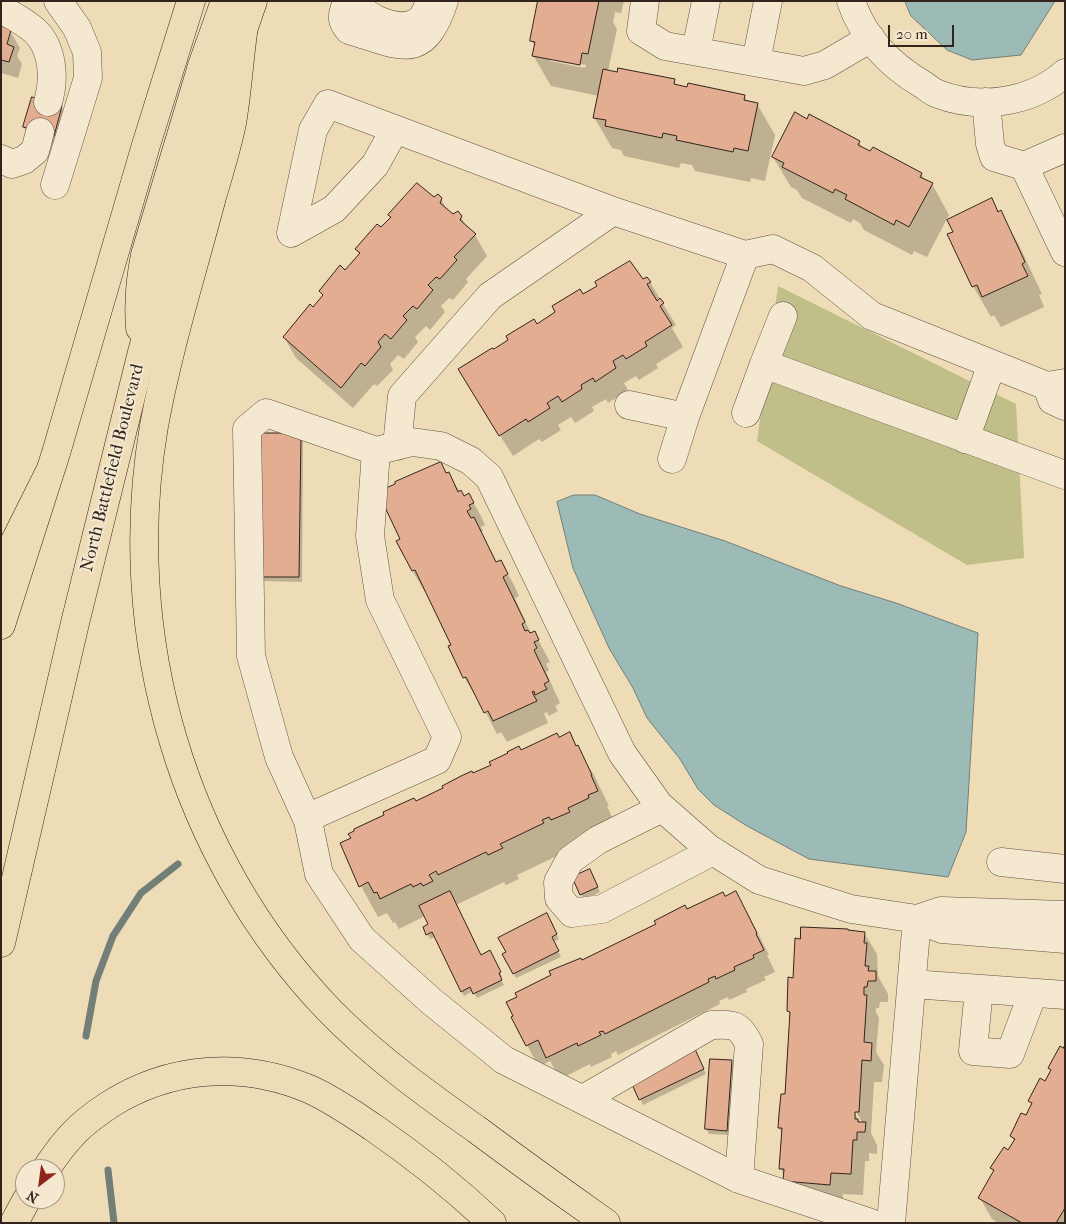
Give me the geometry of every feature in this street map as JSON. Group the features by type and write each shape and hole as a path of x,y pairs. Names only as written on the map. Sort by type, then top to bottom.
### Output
{"main road":[{"path":"1,625 49,473 146,145 191,1"},
{"path":"142,352 138,305 140,279 145,255 202,66 225,1"},
{"name":"North Battlefield Boulevard","path":"1,943 75,624 142,352 185,200 253,1"},
{"path":"242,33 232,124 163,381 154,426 147,483 145,522 147,605 158,677 169,730 196,807 219,856 272,940 330,1011 360,1040 395,1069 606,1223"},
{"path":"1,569 49,473"},
{"path":"54,1159 74,1132 96,1114 123,1096 151,1083 180,1075 206,1071 233,1071 268,1076 309,1089 350,1112 427,1167 492,1223"},
{"path":"14,1223 22,1209"}],"street":[{"path":"55,185 88,78 87,52 77,28 58,1"},
{"path":"347,1 342,17 344,24 349,30 402,46 413,45 427,37 440,16 444,1"},
{"path":"354,1 366,14 387,24 408,26 422,19 430,1"},
{"path":"645,1 641,31 665,46 804,71 825,65 870,38"},
{"path":"696,51 706,1"},
{"path":"756,62 768,1"},
{"path":"851,1 856,16 877,47 905,74 937,94 968,102 998,102 1029,95 1057,80 1065,73"},
{"path":"1,9 35,31 42,40 52,62 52,91 48,102"},
{"path":"986,102 990,144 994,157 1024,166 1065,148"},
{"path":"395,129 375,165 334,209 291,232 314,130 328,104 395,129 613,211 745,255 773,249 812,268 872,316 1059,392"},
{"path":"1,159 12,164 24,160 35,151 40,132"},
{"path":"1024,166 1065,252"},
{"path":"307,818 437,760 447,737 380,600 370,536 387,449 402,396 490,296 613,211"},
{"path":"672,459 685,417 745,255"},
{"path":"746,413 782,316"},
{"path":"764,364 1065,475"},
{"path":"965,439 992,364"},
{"path":"629,405 685,417"},
{"path":"871,1223 739,1179 504,1060 432,1001 362,939 319,874 307,818 279,758 251,656 246,429 266,413 387,449 412,442 441,446 471,461 489,478 622,753 662,808 713,851 758,880 852,909 917,919 942,929 1065,939"},
{"path":"662,808 598,840 570,860 558,882 559,898 572,913 602,909 713,851"},
{"path":"1001,862 1065,869"},
{"path":"917,919 940,911 1065,915"},
{"path":"891,1223 917,919"},
{"path":"912,984 1065,995"},
{"path":"979,989 973,1051 1010,1054 1033,993"},
{"path":"583,1099 711,1025 730,1025 743,1031 749,1044 739,1179"}],"shaded area":[{"path":"778,286 1016,404 1024,558 967,565 757,441"}],"water":[{"path":"905,1 1055,1 1021,55 972,60 947,50 911,16"},
{"path":"574,495 595,495 640,514 725,541 841,586 896,603 978,633 966,832 948,877 809,859 747,826 714,805 698,789 680,759 647,718 633,688 609,648 573,568 557,502"}],"building":[{"path":"538,1 599,1 588,54 582,53 580,65 532,56 535,42 530,41"},
{"path":"1,18 11,30 7,44 14,47 9,62 1,60"},
{"path":"618,68 675,79 674,84 687,87 688,83 745,95 744,100 758,103 748,151 734,148 733,152 676,140 677,136 663,133 662,138 605,126 606,120 593,118 603,69 617,72"},
{"path":"32,97 62,106 54,136 23,127"},
{"path":"795,112 807,119 809,114 860,141 858,145 870,151 873,147 922,173 920,177 933,183 909,227 896,220 894,225 845,199 847,195 835,189 833,193 782,167 784,163 772,157"},
{"path":"417,183 434,197 438,194 442,198 440,203 453,214 458,211 462,216 460,220 476,234 454,257 457,260 440,279 436,277 428,285 433,290 417,309 413,306 403,316 407,320 391,339 385,334 378,342 381,347 365,366 361,363 341,388 283,337 310,304 313,307 323,295 319,291 340,265 345,270 360,253 355,249 377,224 381,227 391,217 388,215"},
{"path":"992,198 998,212 1001,210 1025,262 1022,264 1028,276 982,297 977,285 972,287 947,234 953,232 947,220"},
{"path":"630,261 643,279 647,277 651,282 647,284 657,301 660,298 664,303 660,306 672,325 645,342 647,346 626,359 623,355 613,361 616,368 595,382 593,378 581,385 582,389 562,402 558,396 547,403 550,408 528,422 526,419 499,436 458,369 508,340 506,336 534,319 537,324 555,312 552,306 580,289 583,294 597,286 595,282"},
{"path":"260,433 301,433 299,577 258,577"},
{"path":"441,462 446,473 449,472 458,492 461,490 464,496 469,493 474,503 469,505 471,509 467,511 471,518 474,517 496,562 501,560 508,574 503,577 525,622 522,624 525,631 528,630 530,633 535,631 539,640 534,642 537,648 534,650 549,681 544,684 547,689 535,695 534,691 532,692 537,701 493,721 488,711 484,713 466,677 463,678 448,646 451,645 415,570 412,571 396,541 400,539 383,503 387,501 382,490 395,484 395,482"},
{"path":"570,732 576,746 578,745 598,791 588,795 589,798 568,808 570,812 551,820 549,817 542,820 544,823 500,844 503,848 488,855 486,852 438,875 436,871 429,875 433,881 423,886 421,883 413,887 411,884 380,899 377,892 374,893 368,882 359,887 340,843 351,838 348,834 354,831 354,829 384,815 383,812 414,798 416,801 443,788 442,786 461,776 491,765 489,762 519,746 521,750 557,733 559,737"},
{"path":"590,869 598,887 580,895 572,877"},
{"path":"450,891 481,955 490,950 501,972 499,973 502,980 473,994 470,987 461,992 432,932 426,935 423,927 428,924 419,906"},
{"path":"736,891 764,950 753,955 754,958 734,967 735,970 716,979 715,976 708,979 709,982 605,1034 603,1031 599,1032 601,1035 578,1046 577,1043 546,1058 538,1040 526,1046 511,1017 513,1016 506,1002 517,997 515,993 551,975 549,971 581,958 582,960 656,924 654,921 685,905 687,909 723,892 725,896"},
{"path":"547,913 557,934 552,937 559,951 513,974 502,954 506,952 498,938"},
{"path":"801,927 848,929 865,932 864,943 867,943 865,966 869,966 868,971 876,971 876,981 868,981 867,987 864,987 864,995 867,995 864,1042 872,1043 871,1061 862,1060 859,1112 855,1112 855,1119 858,1119 858,1122 866,1122 865,1132 857,1132 857,1140 853,1140 851,1174 831,1173 830,1185 783,1181 784,1169 779,1169 782,1128 778,1128 781,1094 785,1094 790,1012 787,1011 788,977 793,978 795,938 800,939"},
{"path":"1065,1045 1065,1208 1056,1223 1022,1223 978,1198 994,1170 990,1168 1004,1147 1008,1150 1015,1139 1010,1136 1021,1113 1026,1115 1032,1103 1028,1101 1040,1078 1045,1081 1051,1070 1048,1068 1060,1046 1063,1048"},
{"path":"695,1049 704,1069 639,1100 630,1080"},
{"path":"710,1059 732,1060 727,1131 705,1129"}],"waterway":[{"path":"86,1036 96,981 113,936 141,893 178,864"},
{"path":"108,1170 114,1223"}]}
